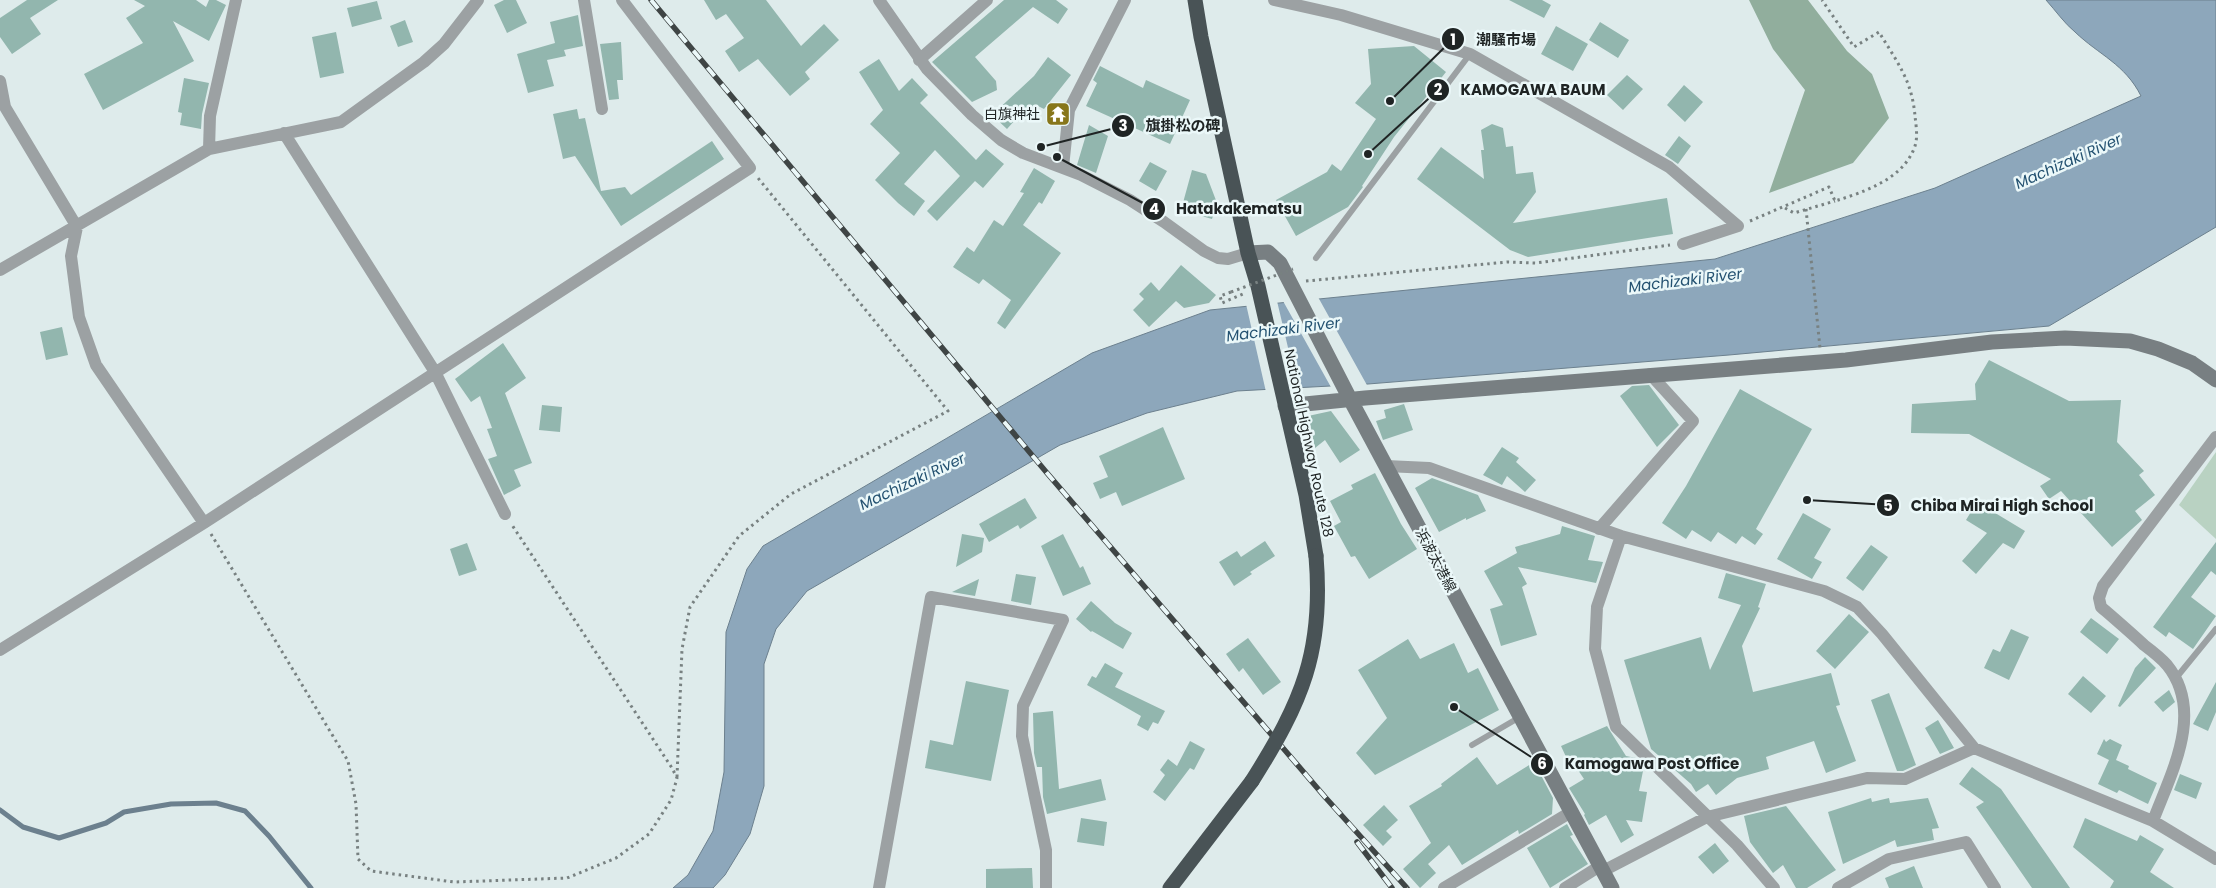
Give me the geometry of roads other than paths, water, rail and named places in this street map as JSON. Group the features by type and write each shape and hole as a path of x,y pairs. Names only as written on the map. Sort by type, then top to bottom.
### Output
{"highway":[{"name":"National Highway Route 128","path":"1170,888 1252,781 1284,728 1297,702 1307,675 1317,615 1316,556 1306,495 1284,399 1252,289 1248,253 1201,37 1195,0"}],"street":[{"path":"209,149 210,116 236,0"},
{"path":"0,270 209,149 284,132 340,122 424,62 444,44 478,0"},
{"path":"584,0 602,109"},
{"path":"0,650 204,523 750,168 622,0"},
{"path":"879,0 920,60 961,105 1001,140 1023,153 1063,167 1130,200 1204,251 1218,258 1228,259 1248,253"},
{"path":"920,60 987,0"},
{"path":"1063,167 1069,110 1125,0"},
{"path":"1274,0 1341,15 1470,54 1669,167 1738,226 1683,244"},
{"path":"0,80 5,107 77,227 71,256 80,317 96,365 204,523"},
{"path":"284,132 435,372 505,514"},
{"name":"浜波太港線","path":"1248,253 1268,252 1276,257 1296,278 1350,399 1612,888"},
{"path":"1284,399 1350,399 1846,360 1992,342 2065,338 2130,341 2158,349 2192,364 2216,380"},
{"path":"1599,529 1693,421 1650,374"},
{"path":"2153,821 2182,746 2184,721 2182,692 2176,678 2166,664 2101,607 2099,598 2103,586 2216,436"},
{"path":"1386,466 1429,468 1621,536 1824,591 1857,607 1882,634 1974,748 2153,821 2216,859"},
{"path":"1621,536 1597,607 1595,649 1616,727 1737,845 1774,888"},
{"path":"879,888 931,597 1063,620 1023,706 1022,736 1046,850 1046,888"},
{"path":"1565,888 1707,817 1867,778 1905,779 1974,748"},
{"path":"1444,888 1571,812"},
{"path":"1838,888 1889,859 1966,842 1995,888"}],"lane":[{"path":"1316,258 1470,54"},
{"path":"2176,678 2216,629"},
{"path":"1472,746 1520,717"}],"water":[{"name":"Machizaki River","path":"2046,0 2216,0 2216,227 2049,326 1729,355 1368,384 1237,391 1147,413 1060,445 807,591 776,629 764,664 764,786 750,834 725,875 713,888 673,888 688,875 713,831 724,772 726,632 747,569 763,546 1092,353 1210,310 1715,259 1935,188 2141,96 2127,76 2071,28"}],"waterway":[{"path":"0,810 23,827 59,838 106,823 124,812 171,804 216,803 245,811 269,836 311,888"}],"railway":[{"path":"651,0 1047,473 1325,797 1407,888"},
{"path":"1357,842 1392,888"}],"place":[{"name":"潮騒市場","path":"1390,101"},
{"name":"白旗神社","path":"1058,114"},
{"name":"旗掛松の碑","path":"1041,147"},
{"name":"KAMOGAWA BAUM","path":"1368,154"},
{"name":"Hatakakematsu","path":"1057,157"},
{"name":"Chiba Mirai High School","path":"1807,500"},
{"name":"Kamogawa Post Office","path":"1454,707"}]}
